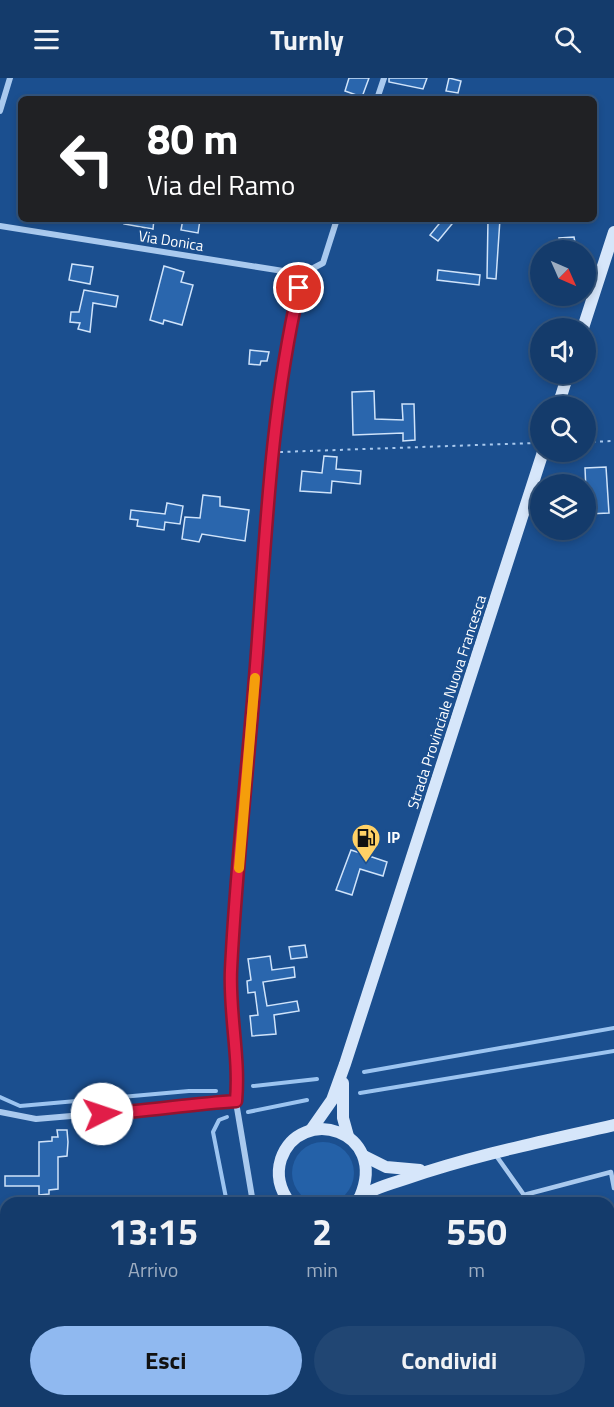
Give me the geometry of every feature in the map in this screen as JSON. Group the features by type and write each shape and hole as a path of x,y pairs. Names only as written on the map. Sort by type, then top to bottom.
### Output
{"main road":[{"path":"586,318 614,232"},
{"name":"Strada Provinciale Nuova Francesca","path":"287,1197 279,1182 280,1163 290,1143 311,1130 332,1100 540,462"},
{"name":"Strada Provinciale Nuova Francesca","path":"345,1064 342,1098 343,1118 348,1136"},
{"path":"364,1197 430,1170 614,1125"},
{"path":"311,1130 326,1129 348,1136 358,1146 364,1156 367,1173 358,1197"},
{"path":"364,1156 386,1167 430,1170"}],"street":[{"path":"0,111 10,78"},
{"path":"378,96 384,78"},
{"path":"252,1197 236,1101 239,1072 231,989 233,928 272,452 285,347 302,274 323,263 337,222"},
{"name":"Via Donica","path":"0,226 302,274"},
{"path":"0,1112 36,1119 236,1101"}],"lane":[{"path":"494,1153 524,1195 611,1172 614,1188"}],"path":[{"path":"596,442 614,441"},
{"path":"272,452 530,443"}],"shaded area":[{"path":"317,1142 329,1142 340,1147 349,1156 354,1167 352,1185 342,1197 304,1197 292,1179 292,1167 297,1156 306,1147"}],"building":[{"path":"349,78 369,78 362,96 345,91"},
{"path":"389,78 427,78 423,89 389,82"},
{"path":"449,78 461,81 458,93 446,91"},
{"path":"124,222 154,222 153,229 124,224"},
{"path":"182,222 200,222 198,233 181,230"},
{"path":"441,222 452,224 438,241 430,235"},
{"path":"488,222 500,222 496,279 487,278"},
{"path":"574,237 575,240 559,240 559,238"},
{"path":"72,264 93,267 90,284 69,280"},
{"path":"164,266 184,272 181,282 193,285 182,325 164,320 163,324 150,320"},
{"path":"438,270 480,275 479,285 437,280"},
{"path":"84,290 118,296 116,307 93,303 90,332 78,329 80,323 70,322 71,312 79,312"},
{"path":"250,350 269,352 267,361 261,361 260,365 249,364"},
{"path":"374,391 375,419 403,420 402,404 414,404 415,440 403,441 403,433 353,435 352,392"},
{"path":"324,456 337,457 336,469 361,471 360,484 332,481 331,493 300,491 302,471 322,473"},
{"path":"606,467 609,513 596,514 596,474 585,474 585,468"},
{"path":"203,495 220,497 220,506 249,510 245,541 202,534 199,542 182,539 185,517 200,518"},
{"path":"167,503 183,506 180,524 165,522 164,530 137,526 138,520 130,519 131,510 165,514"},
{"path":"351,850 387,862 383,876 360,869 352,895 336,890"},
{"path":"305,945 307,957 291,959 289,947"},
{"path":"270,956 272,970 294,967 295,977 263,982 267,1006 297,1001 299,1011 274,1015 276,1034 252,1036 250,1016 258,1015 255,992 248,993 247,981 251,980 248,959"},
{"path":"57,1130 67,1130 68,1142 67,1156 58,1157 58,1189 49,1190 49,1194 39,1195 39,1186 5,1186 5,1176 39,1176 39,1142 52,1141 52,1137 58,1137"}],"waterway":[{"path":"364,1072 614,1028"},
{"path":"360,1093 614,1051"},
{"path":"253,1086 317,1079"},
{"path":"0,1097 20,1106 189,1091 216,1091"},
{"path":"248,1112 307,1100"},
{"path":"226,1197 213,1132 219,1120 227,1117"}],"slow traffic":[{"path":"239,868 255,678"}],"place":[{"name":"IP","path":"366,864"}],"route":[{"path":"102,1114 236,1101 239,1072 231,989 233,928 249,752 265,519 285,347 299,288"}]}
